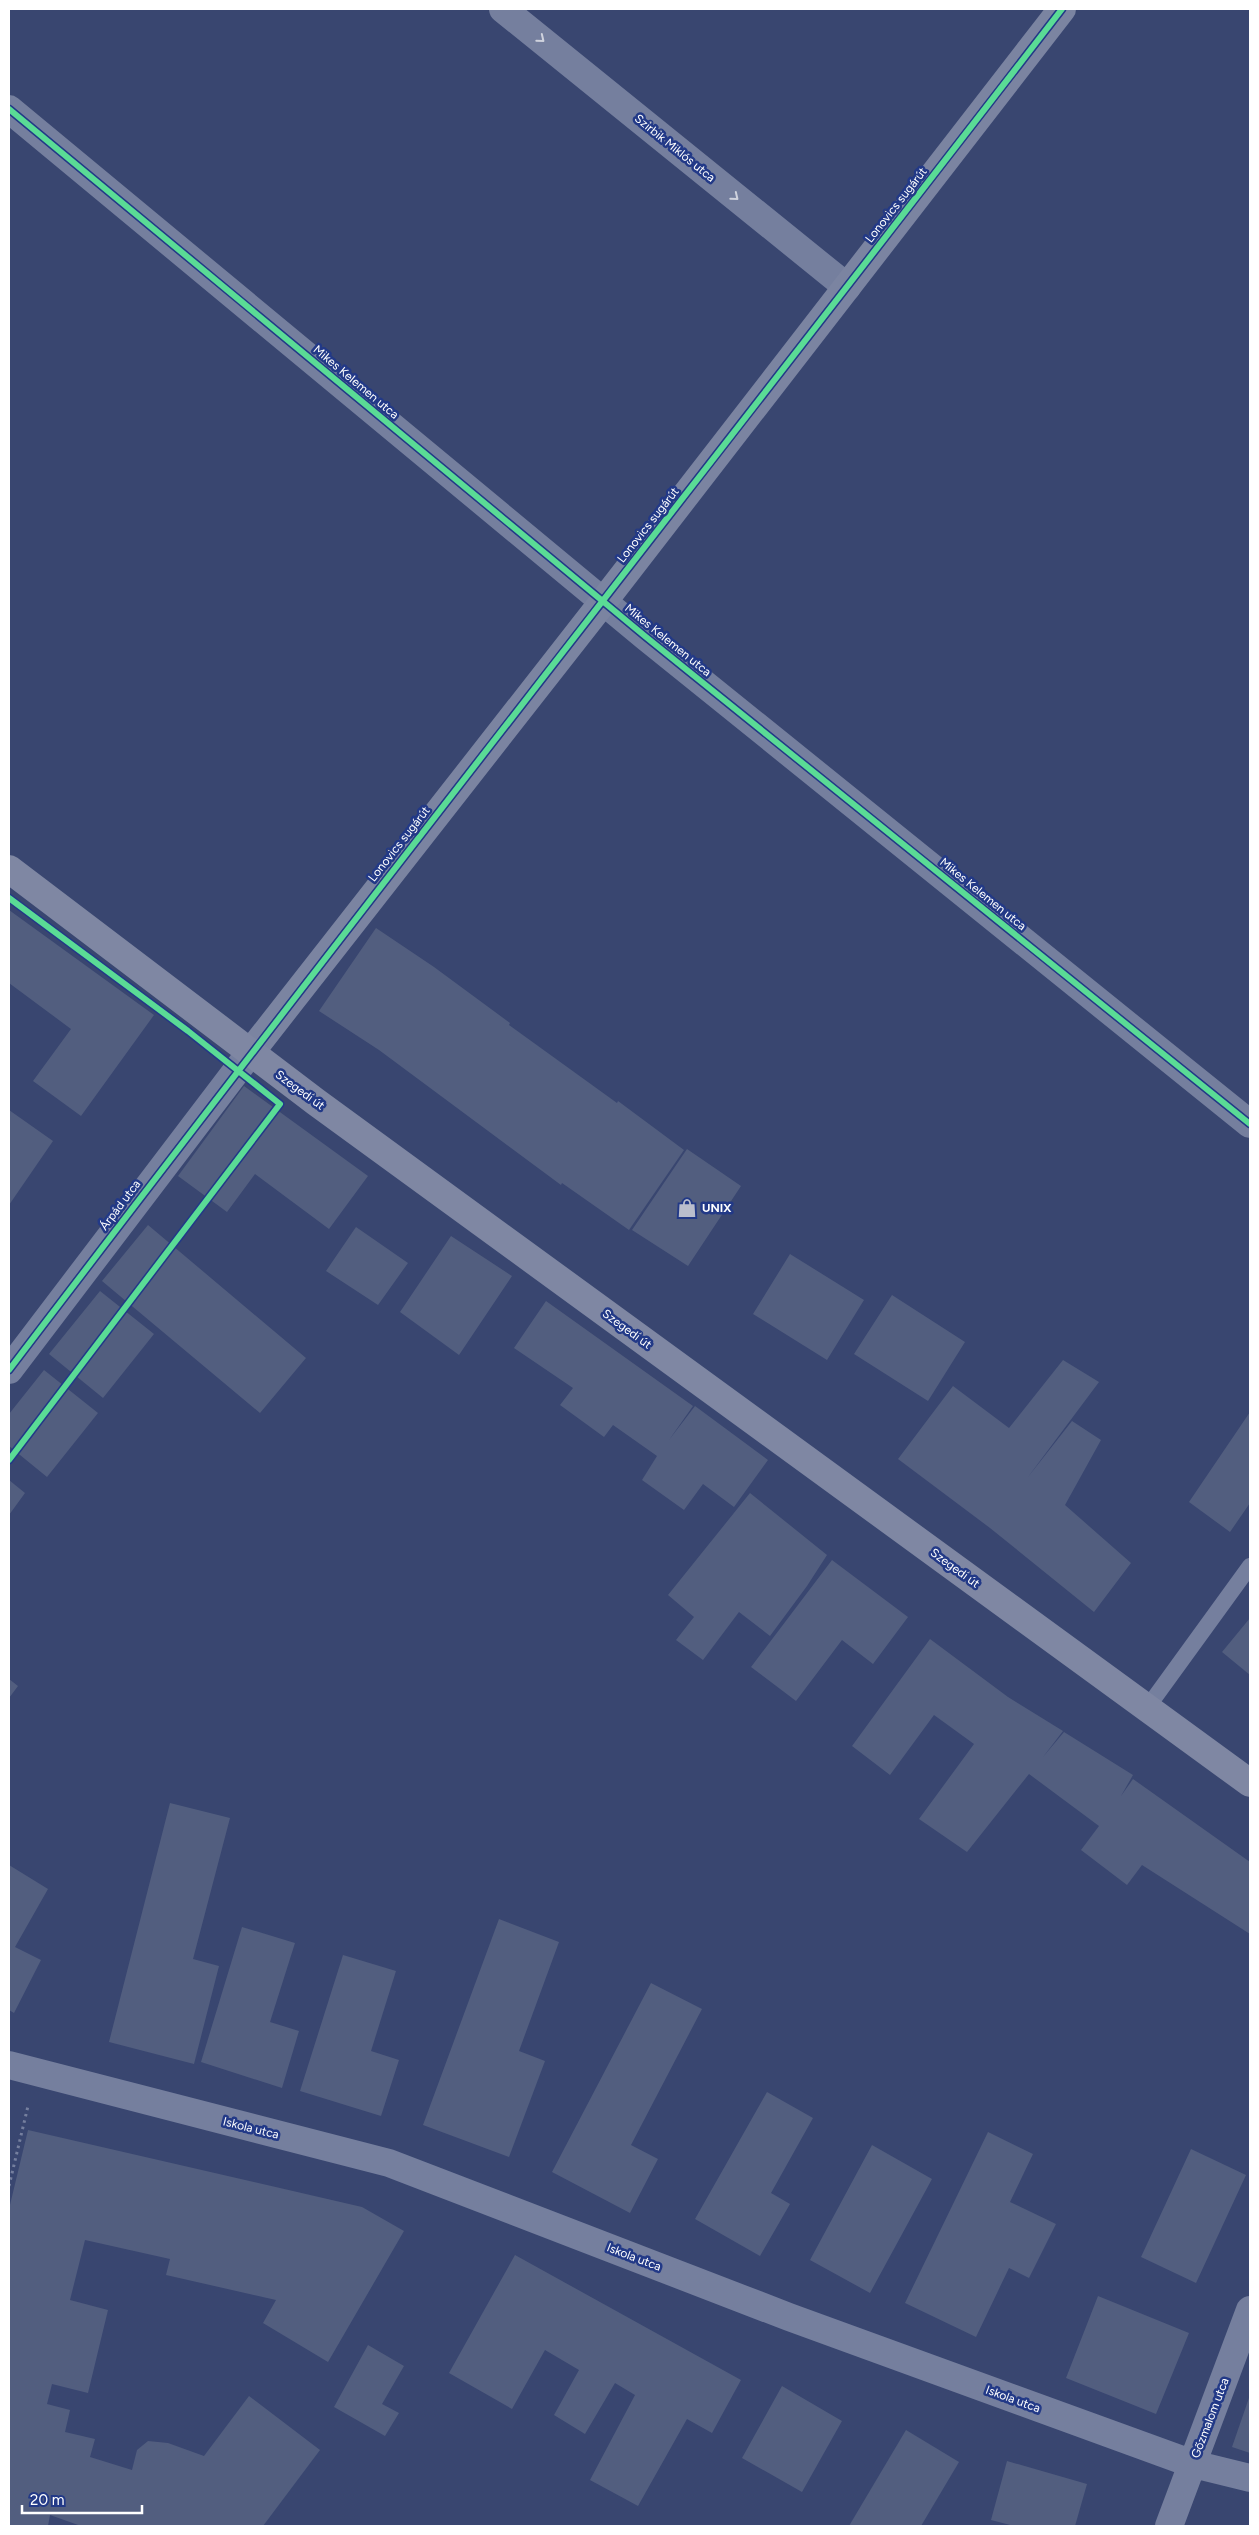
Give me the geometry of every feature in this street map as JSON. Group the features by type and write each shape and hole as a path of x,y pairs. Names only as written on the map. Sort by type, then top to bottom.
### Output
{"main road":[{"name":"Szegedi út","path":"9,869 250,1053 1250,1783"}],"street":[{"name":"Szirbik Miklós utca","path":"503,9 847,287"},
{"name":"Lonovics sugárút","path":"250,1053 603,602 1062,9"},
{"name":"Mikes Kelemen utca","path":"9,109 603,602 1250,1124"},
{"name":"Árpád utca","path":"9,1370 250,1053"},
{"name":"Iskola utca","path":"9,2065 389,2163 789,2317 1192,2464 1250,2478"},
{"name":"Gőzmalom utca","path":"1169,2526 1250,2310"}],"lane":[{"path":"1147,1708 1250,1566"}],"path":[{"path":"9,2186 36,2072"}],"building":[{"path":"9,910 154,1015 81,1116 33,1081 71,1029 9,983"},
{"path":"376,928 434,967 510,1023 509,1025 617,1103 618,1101 684,1150 629,1230 562,1183 561,1185 379,1050 319,1011"},
{"path":"244,1086 368,1176 329,1229 255,1174 227,1212 178,1176"},
{"path":"9,1110 53,1141 9,1205"},
{"name":"UNIX","path":"687,1149 741,1186 688,1266 632,1230"},
{"path":"148,1225 306,1358 260,1413 102,1281"},
{"path":"356,1227 408,1263 378,1305 326,1271"},
{"path":"451,1236 512,1276 459,1355 400,1312"},
{"path":"790,1254 864,1300 827,1360 753,1314"},
{"path":"100,1291 154,1334 103,1398 49,1354"},
{"path":"892,1295 965,1342 928,1401 854,1354"},
{"path":"546,1301 693,1406 669,1440 695,1406 768,1460 734,1507 703,1484 684,1510 642,1480 657,1456 613,1425 604,1437 560,1405 573,1388 514,1348"},
{"path":"1063,1360 1099,1382 1028,1477 1072,1421 1101,1440 1065,1505 1131,1563 1094,1612 990,1528 898,1459 953,1386 1009,1428"},
{"path":"44,1370 98,1413 47,1477 9,1446 9,1414"},
{"path":"1250,1412 1250,1503 1230,1532 1189,1502"},
{"path":"9,1480 25,1493 9,1515"},
{"path":"750,1493 827,1555 770,1636 739,1612 703,1660 676,1640 694,1617 668,1595"},
{"path":"832,1560 908,1617 873,1664 842,1640 796,1701 751,1667"},
{"path":"1250,1618 1250,1675 1222,1652"},
{"path":"930,1639 1008,1697 1063,1731 1043,1757 1064,1732 1133,1775 1121,1796 1133,1779 1250,1862 1250,1934 1142,1865 1127,1885 1081,1850 1099,1826 1029,1774 967,1852 919,1819 974,1744 934,1715 890,1775 852,1746"},
{"path":"9,1679 18,1686 9,1698"},
{"path":"170,1803 230,1818 193,1959 219,1966 194,2064 109,2042"},
{"path":"9,1865 48,1889 15,1947 41,1960 14,2013 9,2010"},
{"path":"499,1919 559,1942 519,2051 545,2061 509,2157 423,2125"},
{"path":"242,1927 295,1943 270,2022 299,2031 282,2088 201,2062"},
{"path":"343,1955 396,1971 371,2051 399,2060 381,2116 300,2091"},
{"path":"651,1983 702,2009 631,2145 658,2159 630,2213 552,2172"},
{"path":"767,2092 813,2118 771,2193 790,2204 760,2256 695,2219"},
{"path":"28,2130 362,2207 404,2231 328,2362 263,2323 276,2300 166,2275 170,2259 85,2240 70,2300 108,2310 88,2393 52,2384 47,2404 70,2410 65,2432 95,2439 90,2457 132,2470 137,2450 148,2441 168,2443 204,2456 249,2396 320,2450 263,2526 81,2526 50,2515 48,2526 9,2526 9,2209"},
{"path":"988,2132 1033,2154 1010,2202 1056,2224 1029,2278 1009,2268 976,2337 905,2303"},
{"path":"872,2145 932,2179 870,2293 810,2260"},
{"path":"1191,2149 1246,2175 1196,2283 1141,2257"},
{"path":"515,2255 741,2380 712,2433 687,2419 638,2506 590,2480 635,2395 615,2383 585,2434 554,2415 579,2370 545,2350 512,2409 449,2373"},
{"path":"1098,2296 1189,2333 1156,2414 1066,2378"},
{"path":"368,2345 404,2366 382,2404 399,2413 385,2436 334,2407"},
{"path":"782,2386 842,2421 802,2492 742,2458"},
{"path":"1250,2395 1250,2453 1232,2447"},
{"path":"906,2430 959,2462 921,2526 849,2526"},
{"path":"1007,2461 1087,2484 1075,2526 1014,2526 991,2520"}],"cycle path":[{"path":"9,1370 1062,9"},
{"path":"9,109 646,637 1250,1124"},
{"path":"9,898 188,1031 280,1104 9,1460"}],"place":[{"name":"UNIX","path":"687,1208"}]}
